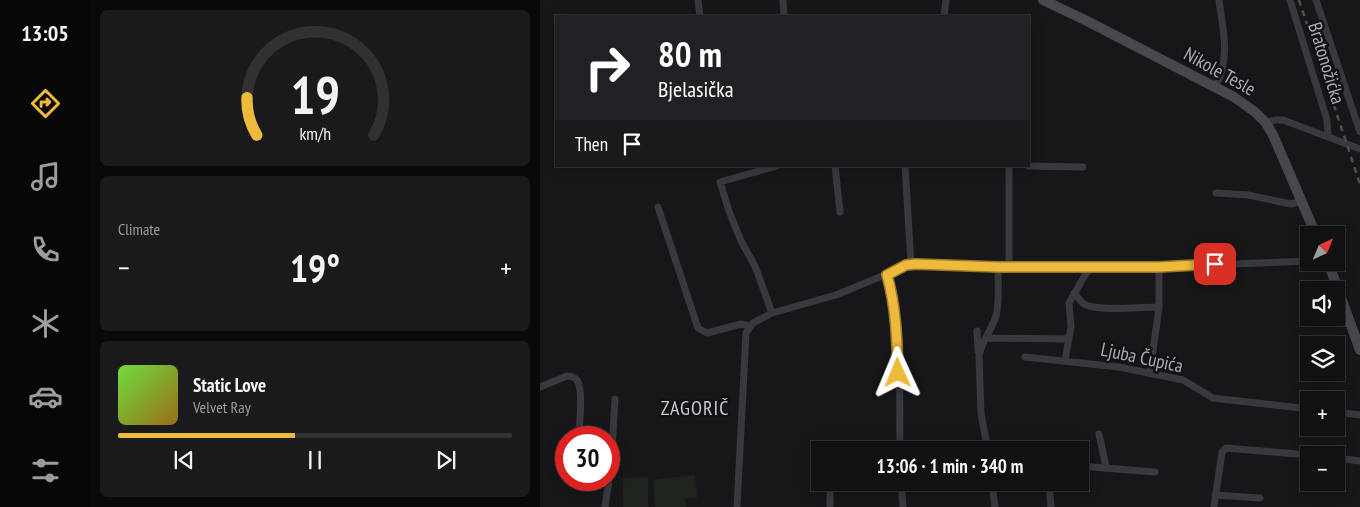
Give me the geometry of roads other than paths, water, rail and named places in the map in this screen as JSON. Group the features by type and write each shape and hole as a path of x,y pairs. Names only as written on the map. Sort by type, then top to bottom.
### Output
{"street":[{"path":"698,0 700,15"},
{"path":"783,0 784,15"},
{"path":"944,15 946,0"},
{"name":"Nikole Tesle","path":"1043,0 1215,86 1250,107 1266,123 1281,152 1312,226"},
{"path":"1215,86 1222,74 1226,48 1218,0"},
{"name":"Bratonožićka","path":"1290,0 1327,120 1328,137"},
{"path":"1316,0 1360,132"},
{"path":"1266,123 1283,120 1360,149"},
{"path":"1030,166 1082,167"},
{"path":"772,313 755,266 741,241 729,211 720,182 773,167"},
{"path":"835,167 840,212"},
{"path":"905,167 911,264"},
{"path":"1009,167 1009,266"},
{"path":"1216,193 1248,196 1291,204 1302,201"},
{"path":"658,207 698,328 708,333 741,324 749,326"},
{"path":"737,507 746,333 749,326 772,313 836,295 911,264 998,267 1159,267 1300,261"},
{"path":"1065,360 1071,327 1069,303 1092,266"},
{"path":"979,356 980,348 996,318 998,267"},
{"path":"1150,373 1159,307 1159,267"},
{"path":"1331,271 1360,350"},
{"path":"887,275 893,298 897,329 900,441"},
{"path":"1074,293 1084,304 1090,307 1104,309 1159,307"},
{"path":"977,331 981,414 986,441"},
{"path":"987,338 1069,339"},
{"name":"Ljuba Čupića","path":"1025,357 1119,367 1183,380 1213,398 1300,408"},
{"path":"540,387 567,376 577,380 580,396 579,426"},
{"path":"613,426 615,399"},
{"path":"1345,413 1360,415"},
{"path":"1099,434 1106,468"},
{"path":"1214,507 1222,452 1226,448 1300,455"},
{"path":"1345,459 1360,461"},
{"path":"1089,467 1155,472"},
{"path":"605,507 607,491"},
{"path":"830,491 830,507"},
{"path":"902,491 903,507"},
{"path":"993,491 995,507"},
{"path":"1050,491 1051,507"},
{"path":"1215,495 1260,498"}],"railway":[{"path":"1299,0 1360,184"}],"district":[{"name":"ZAGORIČ","path":"695,408"}]}
